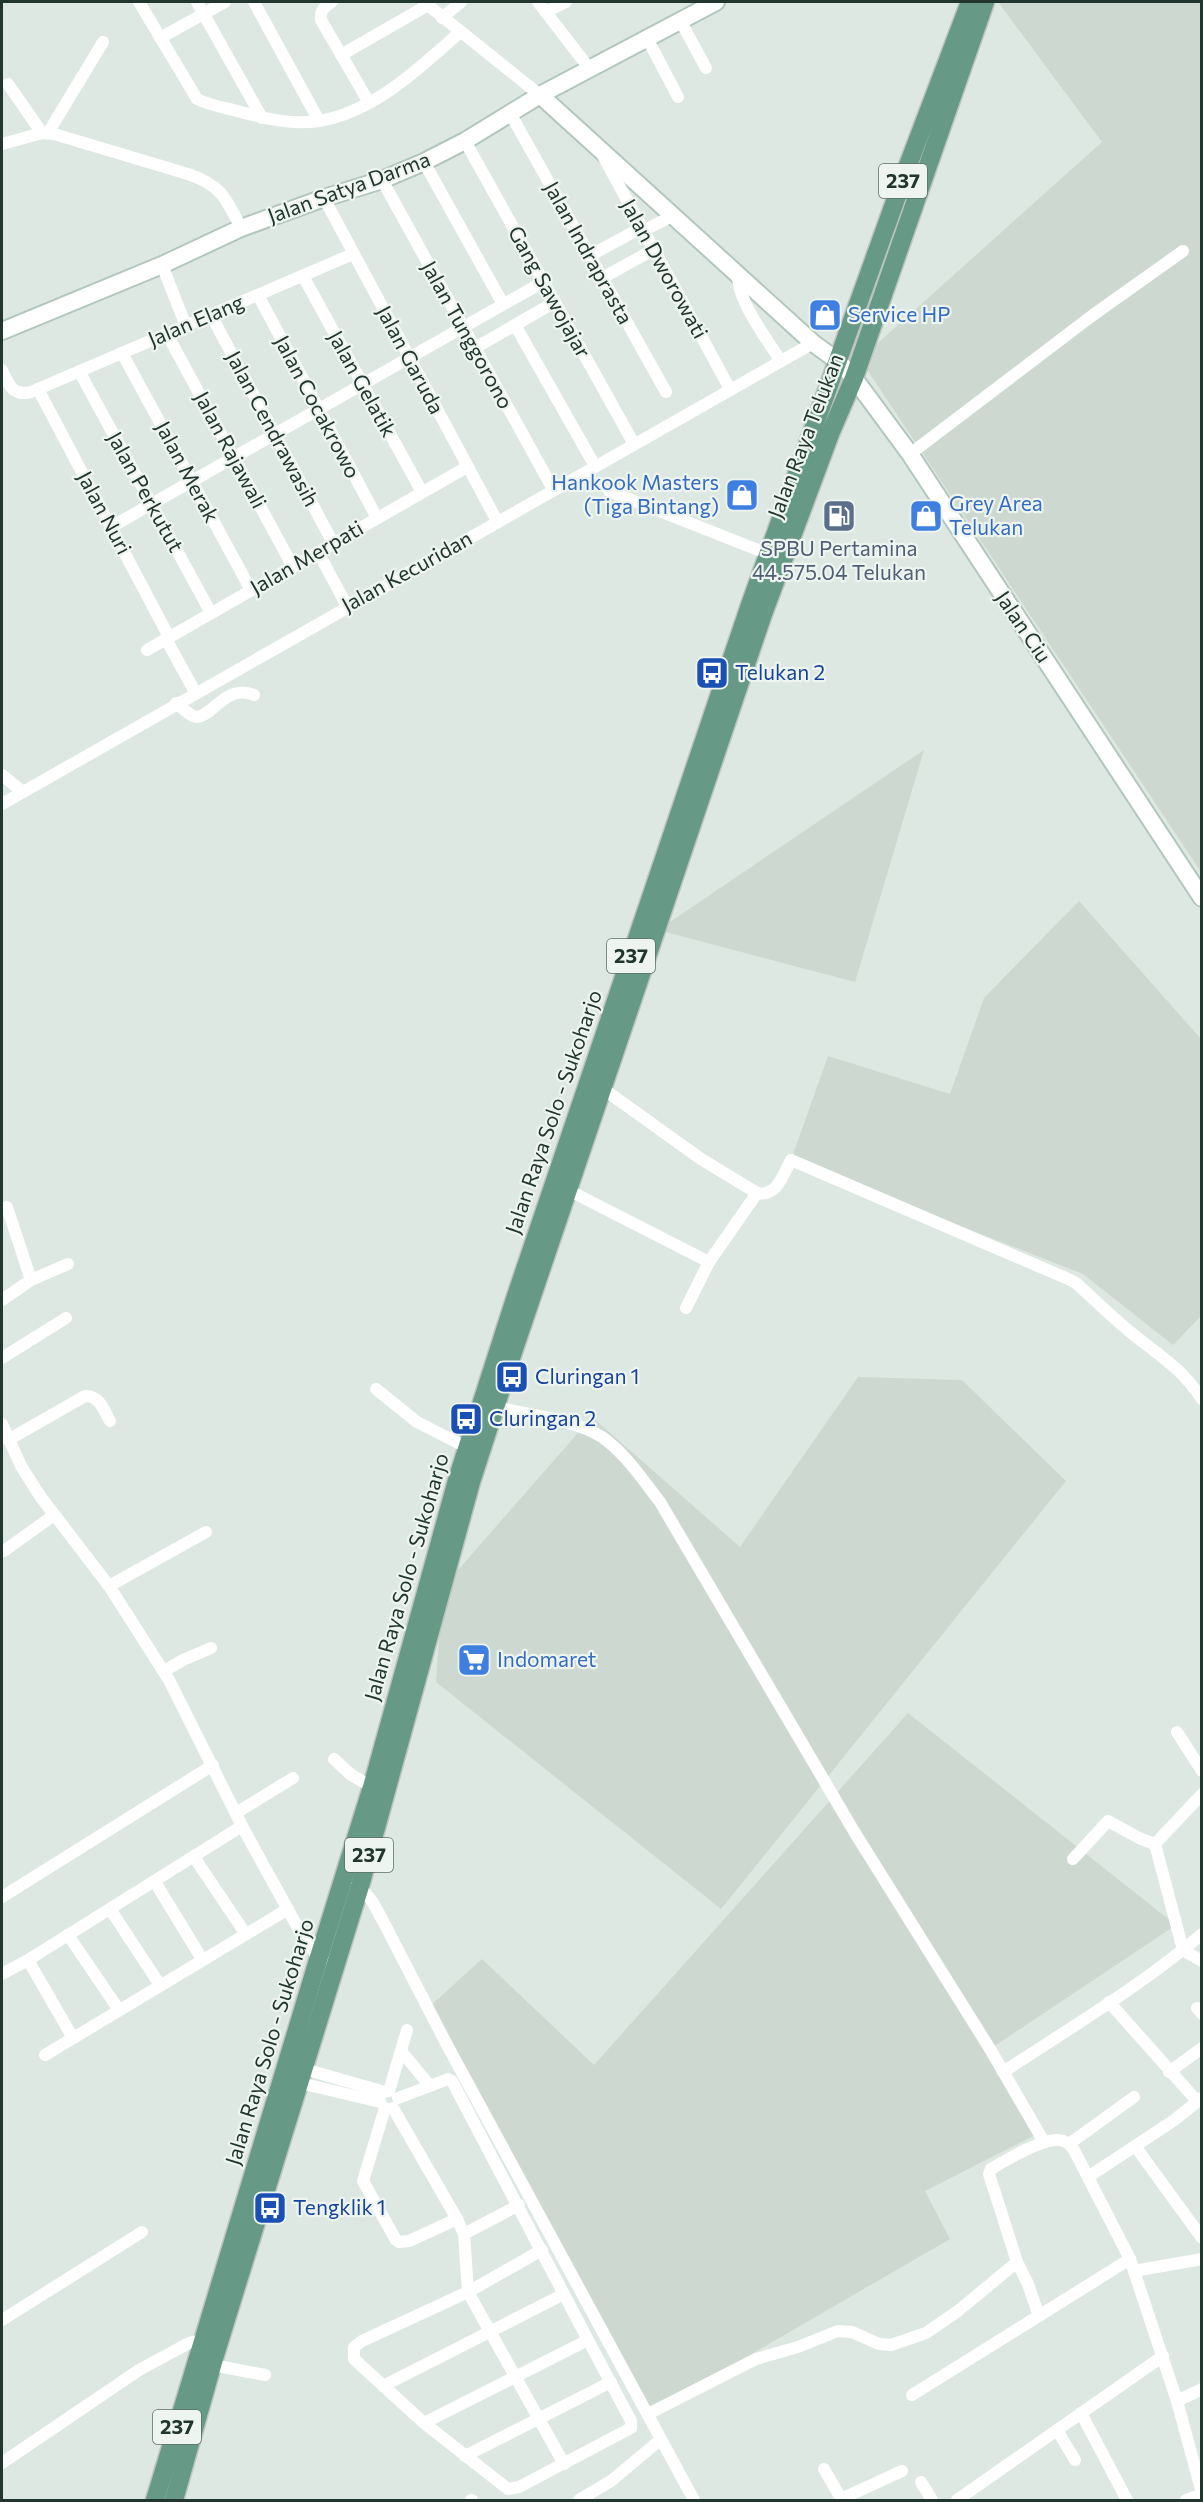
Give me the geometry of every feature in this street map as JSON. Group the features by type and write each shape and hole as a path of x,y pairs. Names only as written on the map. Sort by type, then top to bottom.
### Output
{"main road":[{"name":"Jalan Raya Telukan","path":"756,609 768,554 907,168 970,2"},
{"name":"Jalan Raya Telukan","path":"756,609 854,378 985,2"},
{"name":"Jalan Raya Solo - Sukoharjo","path":"519,1310 568,1190 756,609"},
{"name":"Jalan Raya Solo - Sukoharjo","path":"155,2500 176,2461 208,2354 319,1957 372,1787 466,1447 506,1350 730,689"},
{"name":"Jalan Raya Solo - Sukoharjo","path":"208,2354 302,2076 360,1886 471,1482 495,1407 506,1350"},
{"name":"Jalan Raya Solo - Sukoharjo","path":"174,2500 176,2461"}],"street":[{"path":"139,2 197,99 262,118 299,122 319,121 369,101 399,85 460,32"},
{"path":"197,2 262,118"},
{"path":"160,38 225,2"},
{"path":"254,2 319,121"},
{"path":"332,2 324,7 320,14 321,20 369,101"},
{"path":"442,18 461,2"},
{"path":"538,2 589,68"},
{"path":"546,12 566,2"},
{"name":"Jalan Satya Darma","path":"2,332 162,265 241,228 382,180 424,162 465,141 589,68 716,2"},
{"path":"341,55 426,3 540,95"},
{"path":"680,20 706,68"},
{"path":"647,38 678,97"},
{"path":"45,133 102,42"},
{"path":"8,84 45,133"},
{"name":"Jalan Ciu","path":"540,95 813,343 839,362 854,378 910,454 1202,898"},
{"name":"Jalan Indraprasta","path":"510,113 666,392"},
{"path":"2,144 45,133 73,138 206,180 220,190 241,228"},
{"name":"Gang Sawojajar","path":"465,141 634,444"},
{"name":"Jalan Dworowati","path":"599,149 730,389"},
{"path":"424,162 503,304"},
{"name":"Jalan Tunggorono","path":"382,180 554,489"},
{"name":"Jalan Garuda","path":"324,198 497,521"},
{"path":"589,256 674,215"},
{"path":"602,278 653,250"},
{"path":"910,454 1093,315 1183,251"},
{"name":"Jalan Elang","path":"38,389 354,254"},
{"path":"162,265 186,326"},
{"path":"739,274 737,282 744,299 780,361"},
{"name":"Jalan Gelatik","path":"303,276 422,492"},
{"path":"111,527 543,282"},
{"name":"Jalan Cocakrowo","path":"258,295 377,518"},
{"path":"475,348 555,302"},
{"name":"Jalan Cendrawasih","path":"211,315 333,543"},
{"path":"515,325 595,466"},
{"name":"Jalan Rajawali","path":"167,334 293,567"},
{"name":"Jalan Kecuridan","path":"2,804 195,692 813,343"},
{"name":"Jalan Merak","path":"122,353 251,590"},
{"path":"2,370 15,392 25,394 38,389"},
{"name":"Jalan Perkutut","path":"79,371 211,613"},
{"name":"Jalan Nuri","path":"38,389 195,692"},
{"name":"Jalan Merpati","path":"147,650 467,466"},
{"path":"609,491 768,554"},
{"path":"318,552 347,606"},
{"path":"176,703 192,716 197,717 234,694 244,692 254,695"},
{"path":"2,775 23,792"},
{"path":"602,1088 702,1159 757,1193 765,1194 774,1190 791,1160 1076,1283 1186,1377 1202,1399"},
{"path":"568,1190 709,1262"},
{"path":"686,1308 709,1262 757,1193"},
{"path":"7,1207 32,1280"},
{"path":"2,1300 32,1280 68,1264"},
{"path":"2,1358 66,1318"},
{"path":"376,1389 417,1422 466,1447"},
{"path":"8,1440 85,1396 98,1400 110,1421"},
{"path":"495,1407 579,1426 600,1436 612,1444 646,1484 687,1547 855,1833 1044,2142"},
{"path":"2,1424 21,1466 54,1515 109,1586 164,1671 242,1826 303,1937 319,1957 335,1966"},
{"path":"4,1551 54,1515"},
{"path":"109,1586 206,1532"},
{"path":"164,1671 211,1648"},
{"path":"1177,1732 1202,1770"},
{"path":"334,1759 350,1774 372,1787"},
{"path":"2,1897 213,1765"},
{"path":"236,1814 293,1778"},
{"path":"1155,1844 1202,1794"},
{"path":"1073,1859 1108,1821 1155,1844"},
{"path":"2,1974 242,1826"},
{"path":"1155,1844 1183,1950 1202,1961"},
{"path":"194,1857 245,1933"},
{"path":"345,1874 360,1886 383,1921 446,2043 694,2500"},
{"path":"154,1882 202,1959"},
{"path":"110,1909 160,1985"},
{"path":"45,2055 288,1909"},
{"path":"1003,2072 1109,2002 1202,1934"},
{"path":"68,1935 119,2010"},
{"path":"28,1960 73,2038"},
{"path":"1088,2177 1173,2121 1199,2099 1169,2072 1109,2002"},
{"path":"407,2030 363,2181 399,2242 409,2241 457,2219"},
{"path":"1169,2072 1202,2048"},
{"path":"402,2052 430,2085"},
{"path":"302,2076 388,2100 448,2079 452,2081 519,2205 631,2421 631,2428 512,2489 506,2488 424,2423 354,2359 354,2347 362,2341 468,2292 542,2250"},
{"path":"1070,2144 1134,2097"},
{"path":"388,2100 464,2234 468,2292 564,2464"},
{"path":"1039,2316 1028,2284 1017,2262 989,2172 992,2168 1044,2142 1058,2140 1070,2144 1132,2265 1196,2453 1202,2493 1186,2500"},
{"path":"1135,2146 1202,2238"},
{"path":"464,2234 519,2205"},
{"path":"2,2320 142,2232"},
{"path":"912,2395 1039,2316 1132,2265 1202,2259"},
{"path":"648,2414 761,2357 798,2348 838,2331 852,2332 879,2344 891,2345 926,2333 958,2311 1017,2262"},
{"path":"383,2386 564,2294"},
{"path":"424,2423 588,2340"},
{"path":"2,2463 139,2370 189,2343 208,2354 265,2375"},
{"path":"957,2500 1163,2356"},
{"path":"465,2456 611,2382"},
{"path":"1177,2401 1202,2389"},
{"path":"1082,2413 1127,2500"},
{"path":"1057,2430 1075,2460"},
{"path":"579,2500 611,2481 660,2440"},
{"path":"824,2469 841,2500 902,2471"},
{"path":"921,2482 932,2500"}],"shaded area":[{"path":"998,2 1201,2 1201,872 860,359 1102,142"},
{"path":"924,750 855,982 658,930"},
{"path":"1079,901 1201,1039 1201,1316 1173,1345 1083,1274 791,1160 828,1056 950,1094 984,998"},
{"path":"858,1377 962,1380 1066,1481 721,1909 436,1682 443,1587 592,1417 740,1547"},
{"path":"908,1713 1176,1925 990,2049 1039,2133 925,2191 950,2239 648,2414 428,2008 482,1959 594,2065"}],"place":[{"name":"Service HP","path":"825,315"},
{"name":"Hankook Masters (Tiga Bintang)","path":"742,495"},
{"name":"SPBU Pertamina 44.575.04 Telukan","path":"839,516"},
{"name":"Grey Area Telukan","path":"926,516"},
{"name":"Telukan 2","path":"712,673"},
{"name":"Cluringan 1","path":"512,1377"},
{"name":"Cluringan 2","path":"466,1419"},
{"name":"Indomaret","path":"474,1660"},
{"name":"Tengklik 1","path":"270,2208"}]}
